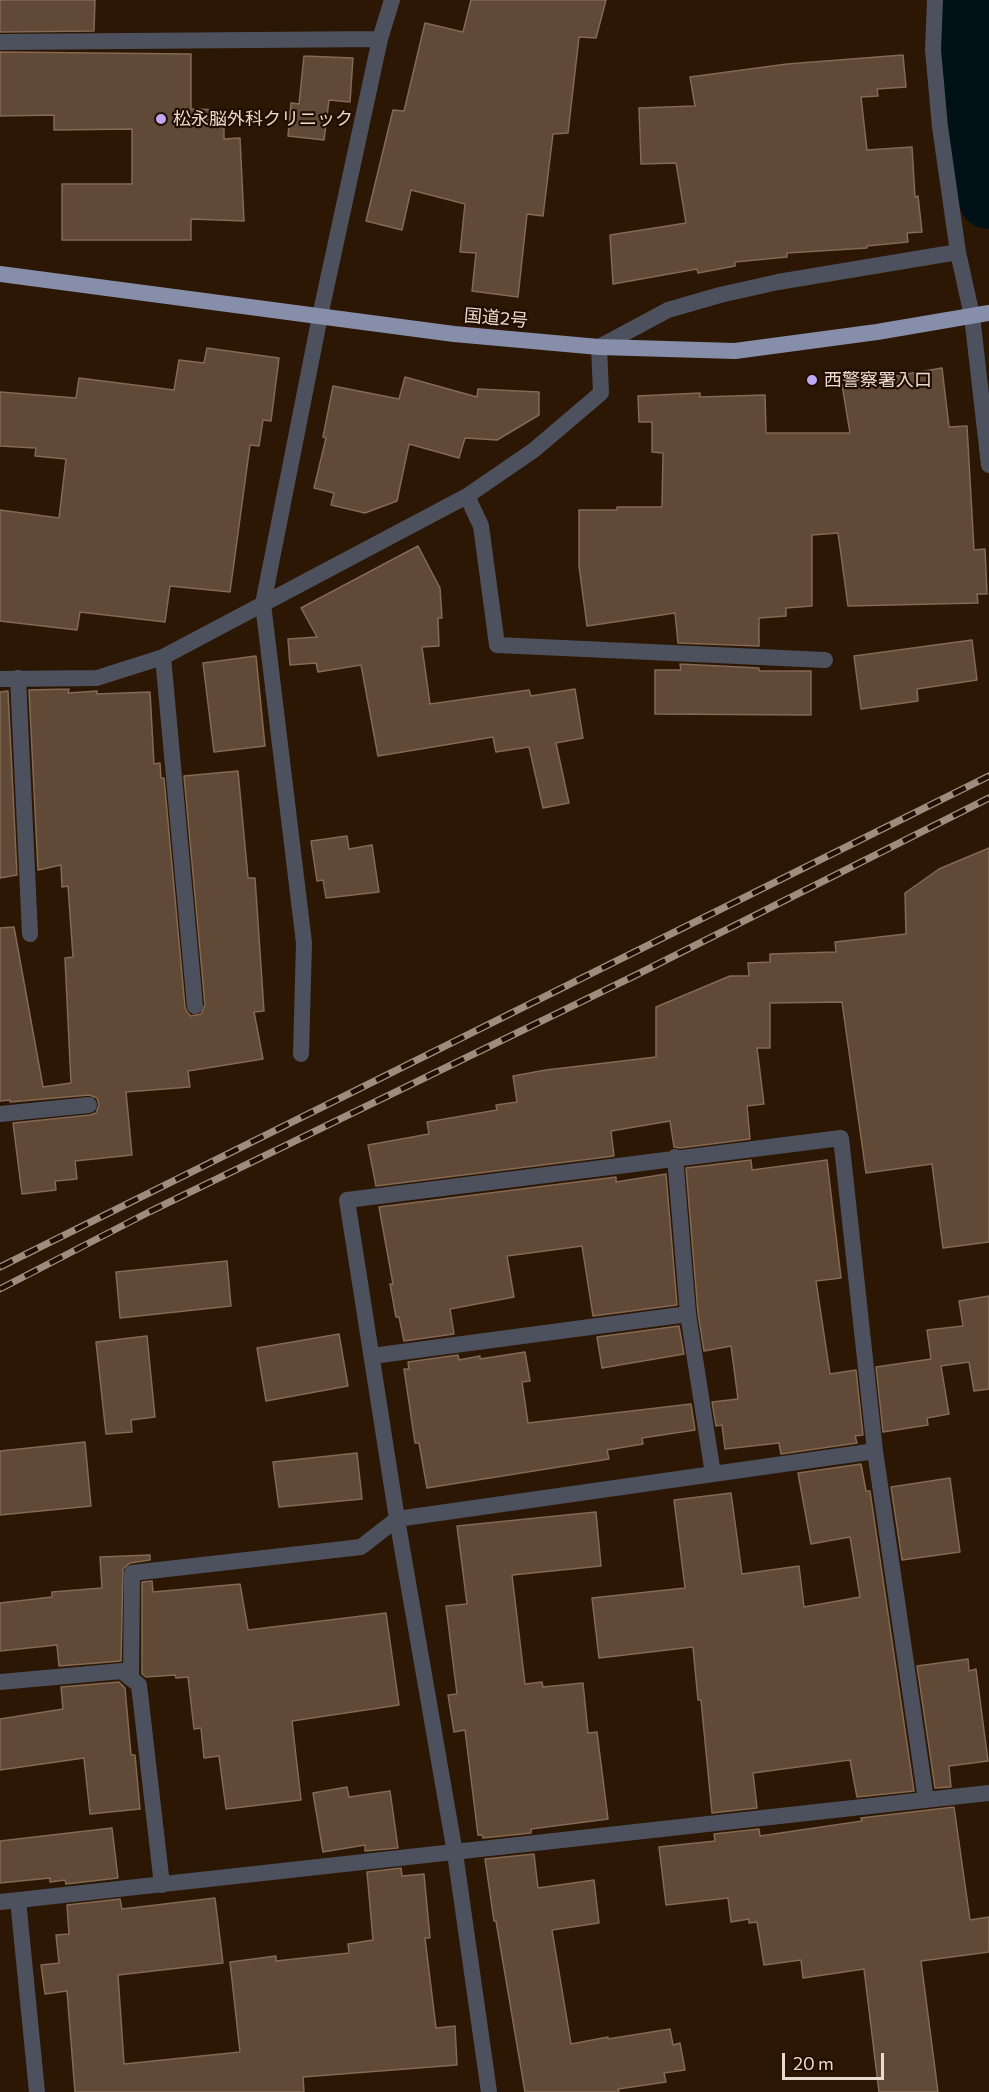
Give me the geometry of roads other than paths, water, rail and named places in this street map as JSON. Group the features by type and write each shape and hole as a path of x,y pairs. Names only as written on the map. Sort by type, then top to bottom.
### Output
{"highway":[{"name":"国道2号","path":"0,274 454,334 599,347 735,351 877,332 982,314"}],"street":[{"path":"301,1054 304,943 263,604 320,316 381,39 392,0"},
{"path":"935,0 933,50 939,116 958,252 982,314 989,465"},
{"path":"0,42 381,39"},
{"path":"0,679 97,678 163,657 467,496 534,450 601,393 599,347 668,310 778,282 958,252"},
{"path":"467,496 481,526 497,645 825,660"},
{"path":"163,657 195,1006"},
{"path":"18,678 30,934"},
{"path":"0,1114 89,1105"},
{"path":"489,2092 455,1853 397,1519 348,1200 675,1157 841,1138 875,1451 926,1800"},
{"path":"675,1157 688,1314 713,1474"},
{"path":"372,1356 688,1314"},
{"path":"131,1678 132,1573 361,1546 397,1519 875,1451"},
{"path":"0,1682 122,1671 139,1685 162,1885"},
{"path":"0,1902 989,1793"},
{"path":"18,1900 36,2092"}],"waterway":[{"path":"972,0 966,38 989,198"}],"railway":[{"path":"0,1267 989,776"},
{"path":"0,1289 149,1212 634,976 989,798"}],"place":[{"name":"松永脳外科クリニック","path":"161,119"},
{"name":"西警察署入口","path":"812,380"}]}
